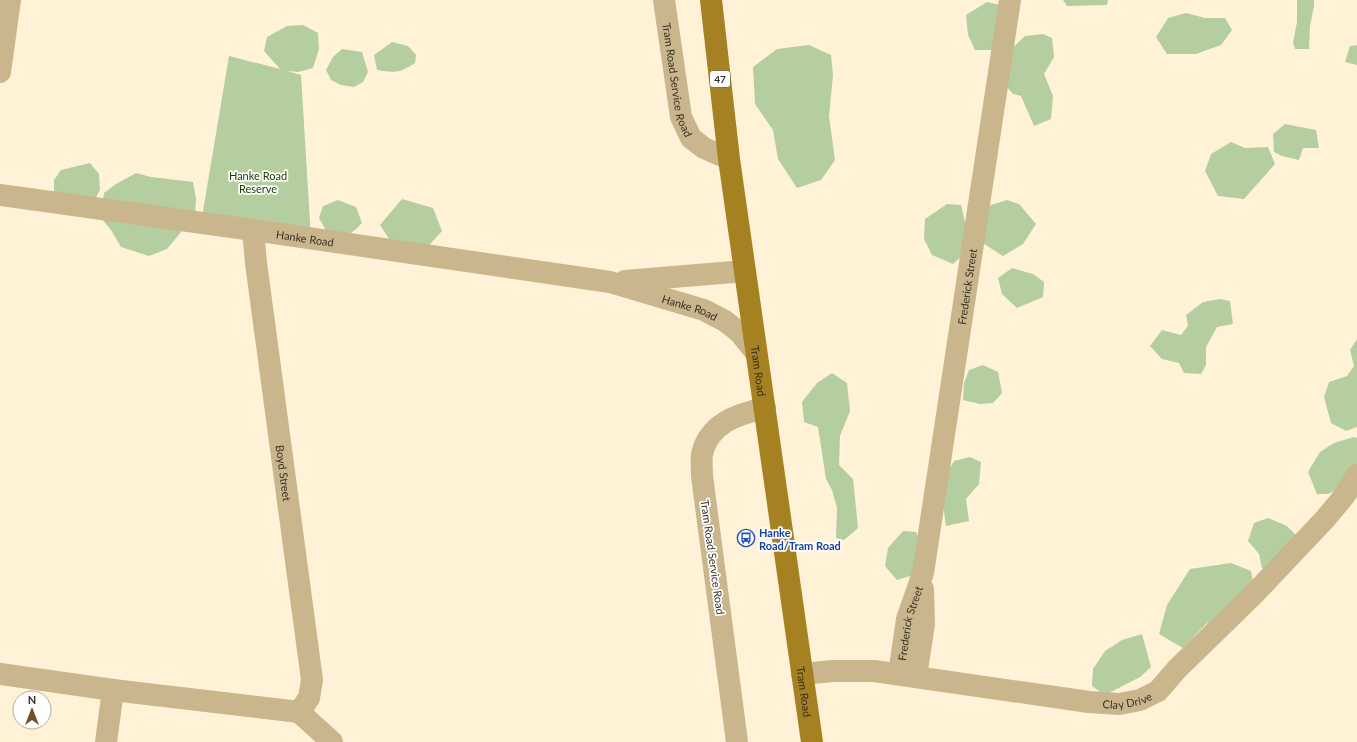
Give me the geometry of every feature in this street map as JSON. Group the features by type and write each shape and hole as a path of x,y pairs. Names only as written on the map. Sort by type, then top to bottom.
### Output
{"main road":[{"name":"Tram Road","path":"711,0 730,159 756,353 812,742"}],"street":[{"path":"0,72 10,0"},
{"name":"Tram Road Service Road","path":"664,0 681,117 691,138 704,148 730,159"},
{"name":"Frederick Street","path":"908,675 907,619 922,573 1010,0"},
{"name":"Hanke Road","path":"0,195 610,282 704,310 725,321 735,329 756,353"},
{"name":"Boyd Street","path":"253,230 256,263 312,680 309,698 299,712"},
{"name":"Hanke Road","path":"610,282 745,271"},
{"name":"Tram Road Service Road","path":"737,742 702,476 702,455 708,437 724,423 744,413 765,408"},
{"name":"Clay Drive","path":"802,674 833,671 874,670 1089,702 1119,704 1140,700 1158,691 1177,670 1255,593 1326,518 1345,495 1357,475"},
{"path":"0,674 113,690 299,712 332,742"},
{"path":"106,742 113,690"}],"green space":[{"path":"1063,0 1108,0 1107,5 1067,6"},
{"path":"1297,0 1314,0 1310,26 1309,49 1295,49 1293,43 1297,22"},
{"path":"987,2 1009,7 996,50 975,50 968,35 966,15"},
{"path":"1186,13 1205,18 1225,18 1232,30 1221,45 1196,54 1167,54 1156,37 1168,18"},
{"name":"Hanke Road Reserve","path":"303,25 318,33 319,49 313,68 298,72 287,71 301,75 311,239 201,223 229,56 280,69 264,51 267,37 287,26"},
{"path":"1043,34 1052,38 1054,57 1044,74 1053,96 1051,119 1034,126 1021,96 1013,94 1003,83 1002,58 1025,36"},
{"path":"392,42 408,46 416,55 415,63 405,69 397,71 388,72 377,70 374,55"},
{"path":"809,45 831,55 833,75 829,116 835,160 821,180 797,188 778,159 773,130 755,104 753,67 777,49"},
{"path":"1357,45 1357,65 1345,62 1350,46"},
{"path":"342,49 362,52 368,72 363,82 354,87 341,85 331,80 326,70 333,57"},
{"path":"1285,124 1316,130 1319,148 1303,148 1299,160 1282,156 1274,152 1273,134"},
{"path":"1231,142 1245,148 1268,147 1275,164 1244,199 1218,196 1205,171 1211,154"},
{"path":"90,163 99,174 100,190 93,203 54,194 54,180 61,170"},
{"path":"136,173 151,177 193,182 196,199 195,215 167,249 149,256 121,247 111,230 101,218 104,193 116,184"},
{"path":"402,199 433,208 442,231 431,243 425,262 397,251 380,225"},
{"path":"338,200 356,207 362,223 344,238 328,234 319,218 323,206"},
{"path":"1007,200 1019,204 1036,224 1023,244 1003,256 981,242 972,220 991,205"},
{"path":"947,204 961,205 965,222 967,251 953,264 932,255 924,239 925,219"},
{"path":"1012,268 1033,274 1044,282 1043,297 1017,308 1002,294 998,278"},
{"path":"1220,299 1230,301 1233,324 1217,327 1206,347 1206,365 1201,374 1184,373 1179,363 1162,359 1150,346 1162,330 1181,335 1188,326 1186,315 1203,302"},
{"path":"1357,339 1357,427 1346,431 1331,423 1324,397 1329,382 1347,376 1354,366 1350,350"},
{"path":"983,365 998,372 1002,393 993,403 980,404 963,400 964,383 969,370"},
{"path":"832,373 847,383 850,411 840,436 839,465 853,479 858,528 844,540 836,538 837,508 832,490 826,479 818,427 804,422 802,402 817,383"},
{"path":"1354,437 1357,438 1357,474 1352,483 1328,494 1317,494 1308,472 1320,452 1334,443"},
{"path":"970,457 981,462 979,484 966,499 969,521 946,526 943,505 946,474 954,461"},
{"path":"1268,518 1287,526 1303,542 1273,573 1262,568 1259,554 1248,541 1254,523"},
{"path":"903,531 916,532 925,555 917,574 897,580 885,566 888,548"},
{"path":"1231,563 1251,571 1255,593 1242,606 1206,624 1183,648 1159,634 1167,605 1190,569"},
{"path":"1142,634 1151,667 1140,677 1105,695 1092,686 1093,669 1105,651 1122,640"}],"place":[{"name":"Hanke Road/Tram Road","path":"746,538"}]}
